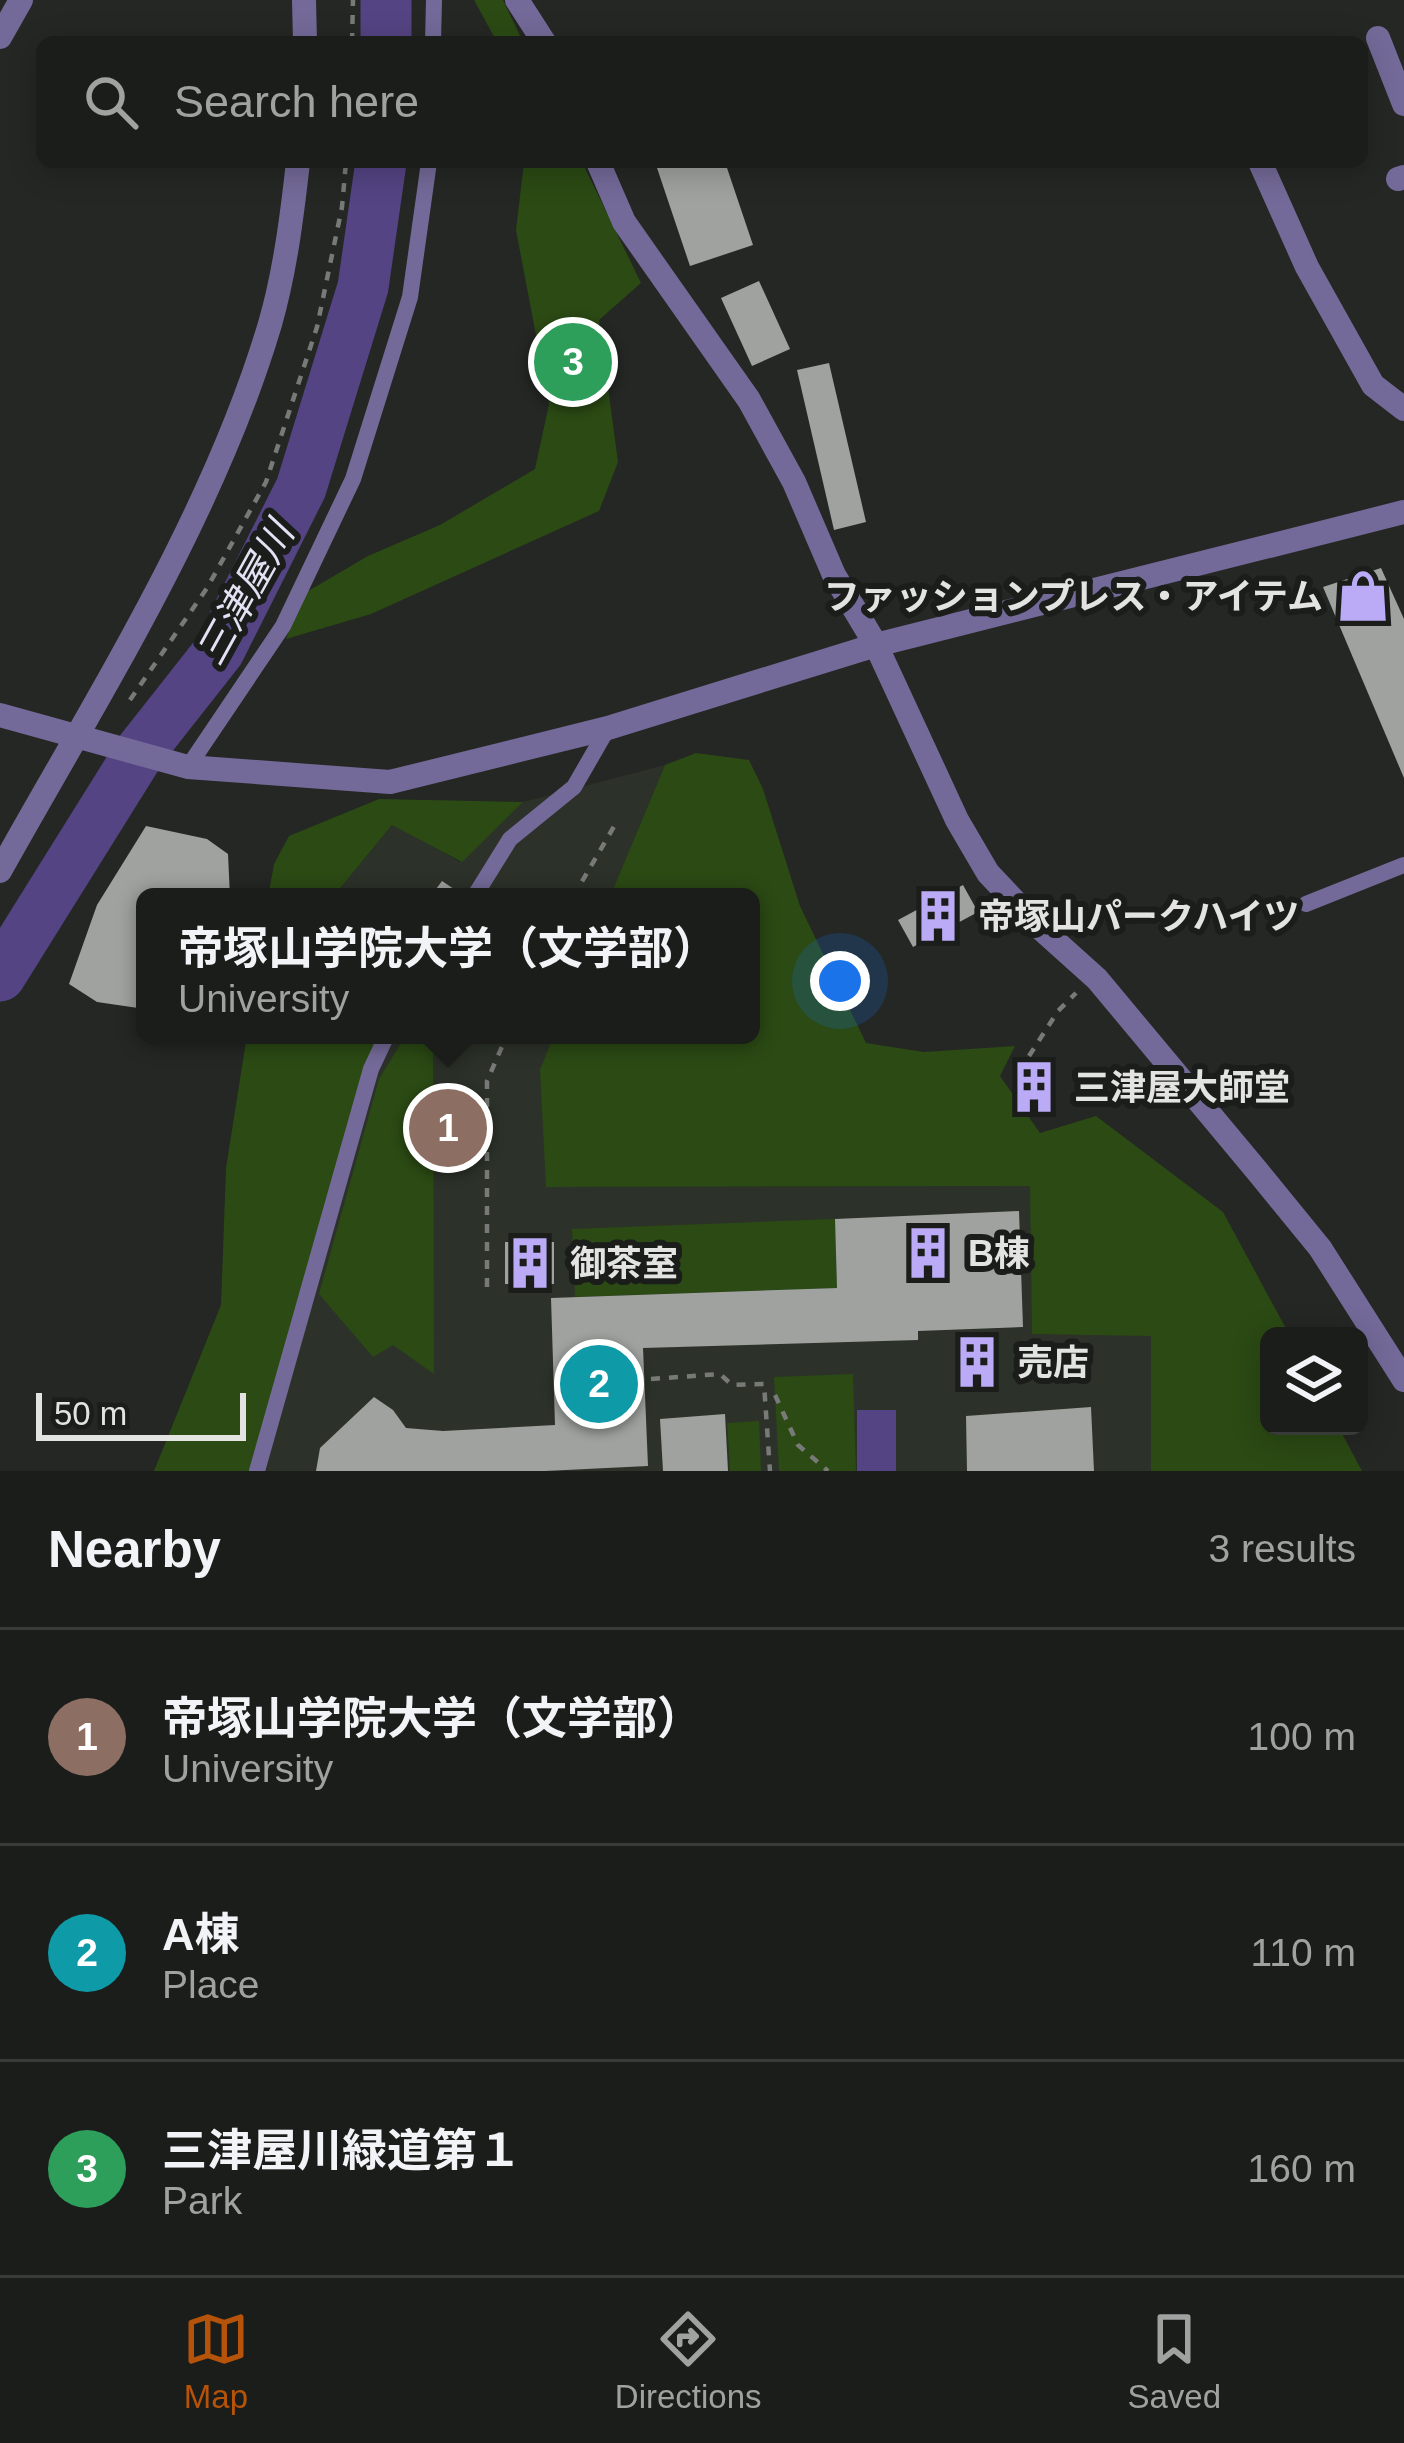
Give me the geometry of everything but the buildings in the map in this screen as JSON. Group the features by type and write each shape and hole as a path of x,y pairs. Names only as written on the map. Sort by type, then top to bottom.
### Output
{"street":[{"path":"0,38 21,0"},
{"path":"304,0 305,36"},
{"path":"517,0 540,36"},
{"path":"1378,38 1404,104"},
{"path":"0,872 186,532 231,429 270,322 297,168"},
{"path":"601,168 624,222 749,400 988,873 1097,979 1258,1172 1319,1248 1404,1380"},
{"path":"1264,168 1307,267 1372,385 1404,409"},
{"path":"0,715 179,764 390,782 608,728 876,645 1404,512"}],"lane":[{"path":"433,36 434,0"},
{"path":"179,764 283,626 353,479 410,297 428,168"},
{"path":"480,888 510,839 574,787 608,728"},
{"path":"1306,904 1404,866"},
{"path":"257,1471 371,1070 383,1044"}],"path":[{"path":"352,0 352,36"},
{"path":"131,699 207,588 266,482 317,327 345,168"},
{"path":"578,888 616,823"},
{"path":"1029,1056 1058,1011"},
{"path":"487,1287 488,1081 503,1044"},
{"path":"651,1379 720,1375 732,1385 764,1384 770,1471"},
{"path":"775,1395 798,1445 828,1471"}],"shaded area":[{"path":"665,765 615,888 340,888 393,824 460,862 523,802"},
{"path":"376,1044 555,1044 547,1187 1031,1186 1151,1335 1151,1471 256,1471"},
{"path":"857,1410 896,1410 896,1471 857,1471"}],"green space":[{"path":"474,0 503,0 520,36 494,36"},
{"path":"523,168 585,168 641,283 599,320 618,462 599,511 371,614 286,639 303,594 368,556 440,525 535,469 549,404 516,230"},
{"path":"696,753 749,760 763,789 800,906 866,1043 924,1052 1015,1046 1000,1076 1040,1133 1096,1116 1223,1212 1285,1327 1260,1327 1260,1435 1343,1435 1362,1471 1151,1471 1151,1336 1032,1334 1030,1186 546,1187 540,1070 550,1044 760,1044 760,888 614,888 665,765"},
{"path":"379,799 523,802 462,862 392,825 340,888 270,888 274,864 289,836"},
{"path":"246,1044 376,1044 256,1471 154,1471 221,1305 226,1168"},
{"path":"400,1044 433,1044 434,1374 393,1345 373,1357 319,1294 379,1079"},
{"path":"835,1219 837,1288 575,1297 572,1229"},
{"path":"853,1374 856,1471 779,1471 774,1377"},
{"path":"759,1421 761,1471 730,1471 727,1423"}],"waterway":[{"name":"三津屋川","path":"386,0 386,36"},
{"name":"三津屋川","path":"0,976 141,750 219,651 301,488 363,287 380,168"}],"place":[{"name":"三津屋川緑道第１","path":"573,362"},
{"name":"ファッションプレス・アイテム","path":"1363,596"},
{"name":"帝塚山パークハイツ","path":"938,916"},
{"name":"三津屋大師堂","path":"1034,1087"},
{"name":"帝塚山学院大学（文学部）","path":"448,1128"},
{"name":"B棟","path":"928,1253"},
{"name":"御茶室","path":"530,1263"},
{"name":"売店","path":"977,1362"},
{"name":"A棟","path":"599,1384"}]}
